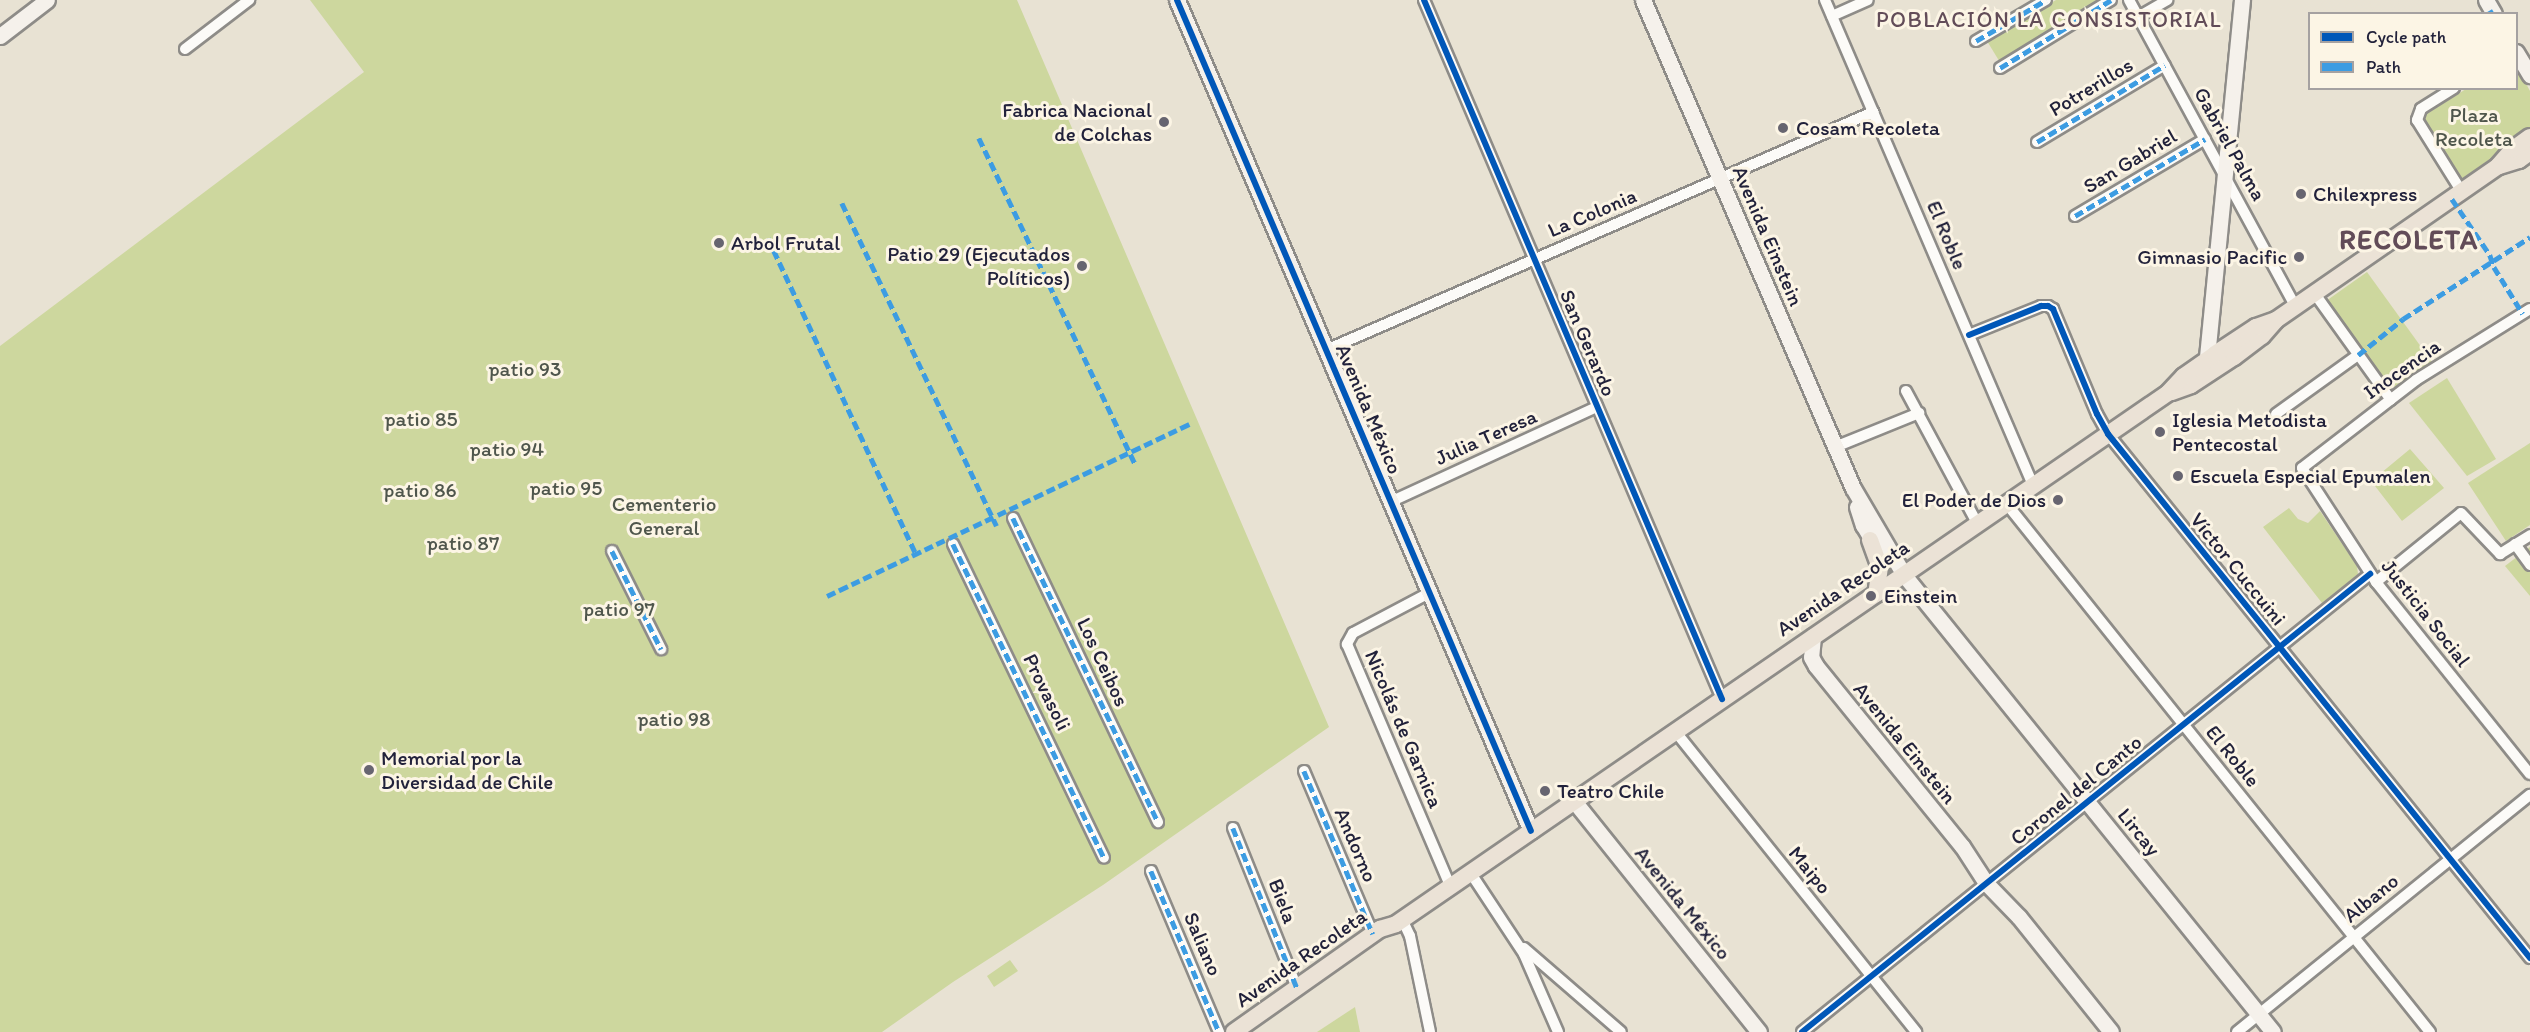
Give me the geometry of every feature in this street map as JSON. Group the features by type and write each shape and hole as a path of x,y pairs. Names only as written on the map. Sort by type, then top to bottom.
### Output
{"main road":[{"name":"Avenida Recoleta","path":"1234,1032 1373,934 1399,922 2168,393 2191,385 2206,368 2262,336 2276,320 2462,192 2498,166 2512,150 2530,137"},
{"name":"Avenida Recoleta","path":"2498,166 2519,160 2530,152"},
{"path":"1870,540 1880,567 1876,594"},
{"name":"Avenida Recoleta","path":"1252,1032 1386,937 1399,922"}],"street":[{"path":"0,36 47,0"},
{"path":"185,49 249,0"},
{"name":"Avenida México","path":"1177,0 1531,831"},
{"name":"San Gerardo","path":"1425,0 1722,699"},
{"name":"Avenida Einstein","path":"1643,0 1835,447 1870,540 1904,575"},
{"name":"El Roble","path":"1825,0 2033,485"},
{"path":"1832,16 1868,0"},
{"path":"1977,41 2046,0"},
{"path":"2000,68 2110,0"},
{"name":"Gabriel Palma","path":"2129,0 2296,307"},
{"path":"2138,17 2167,0"},
{"path":"2206,368 2242,0"},
{"path":"2518,54 2530,75"},
{"name":"Potrerillos","path":"2037,142 2165,65"},
{"path":"2451,90 2418,113 2419,126 2462,192"},
{"name":"La Colonia","path":"1326,350 1873,112"},
{"name":"San Gabriel","path":"2075,216 2205,139"},
{"path":"2315,294 2391,400"},
{"name":"Víctor Cuccuini","path":"1969,336 2041,306 2051,307 2097,414 2108,434 2530,958"},
{"name":"Inocencia","path":"2302,468 2424,375 2530,309"},
{"path":"2276,414 2358,355"},
{"path":"1906,391 1977,523"},
{"name":"Julia Teresa","path":"1390,501 1598,407"},
{"path":"1835,447 1919,413"},
{"name":"Justicia Social","path":"2302,468 2373,578 2530,774"},
{"name":"Avenida Einstein","path":"1852,488 1904,575"},
{"name":"El Roble","path":"2006,503 2430,1032"},
{"name":"Coronel del Canto","path":"1802,1032 2279,646 2461,513 2500,554 2515,544"},
{"name":"Los Ceibos","path":"1013,518 1158,822"},
{"path":"2530,535 2515,544 2530,565"},
{"name":"Provasoli","path":"953,544 1104,858"},
{"path":"612,551 661,649"},
{"name":"Lircay","path":"1904,575 2273,1032"},
{"name":"Nicolás de Garnica","path":"1429,593 1353,633 1347,644 1450,886"},
{"path":"1813,636 1810,646 1816,666"},
{"name":"Avenida Einstein","path":"1787,654 1797,656 1816,666 2111,1032"},
{"name":"Maipo","path":"1675,731 1916,1032"},
{"name":"Andorno","path":"1304,771 1373,934"},
{"name":"Albano","path":"2237,1032 2530,795"},
{"name":"Avenida México","path":"1574,801 1759,1032"},
{"name":"Biela","path":"1233,828 1297,988"},
{"name":"Saliano","path":"1151,871 1219,1032"},
{"path":"1470,872 1518,942 1558,1032"},
{"path":"1399,922 1410,936 1430,1032"},
{"path":"1518,942 1621,1032"},
{"path":"1539,987 1555,975"}],"green space":[{"name":"Cementerio General","path":"310,0 1017,0 1329,727 1103,885 953,982 882,1032 0,1032 0,346 364,72"},
{"path":"2056,0 2108,0 2001,64 1987,41"},
{"name":"Plaza Recoleta","path":"2518,69 2530,91 2530,131 2459,181 2423,123 2423,116 2464,90 2518,90"},
{"path":"2367,272 2432,362 2391,389 2326,301"},
{"path":"2447,378 2496,459 2467,476 2409,403"},
{"path":"2530,443 2530,525 2506,541 2468,483"},
{"path":"2410,449 2444,488 2402,521 2375,486 2385,478 2381,473"},
{"path":"2289,508 2298,519 2308,523 2320,511 2357,566 2358,574 2322,603 2263,527"},
{"path":"2530,547 2530,596 2505,566"},
{"path":"1010,960 1018,971 994,987 987,976"},
{"path":"1355,1007 1360,1032 1317,1032"}],"marked path":[{"path":"1976,41 2046,0"},
{"path":"2000,68 2111,0"},
{"path":"2037,142 2165,65"},
{"path":"979,138 1135,463"},
{"path":"2075,216 2205,139"},
{"path":"2452,199 2490,255 2494,267 2523,314"},
{"path":"842,203 997,526"},
{"path":"2358,355 2403,319 2530,237"},
{"path":"768,238 916,554"},
{"path":"827,596 1189,424"},
{"path":"1013,518 1158,822"},
{"path":"953,544 1104,858"},
{"path":"612,551 661,649"},
{"path":"1304,771 1373,934"},
{"path":"1233,828 1297,988"},
{"path":"1151,871 1219,1032"}],"cycle path":[{"path":"1177,0 1531,831"},
{"path":"1424,0 1722,699"},
{"path":"1969,335 2041,306 2053,309 2097,414 2108,434 2530,958"},
{"path":"1802,1032 2370,574"}],"place":[{"name":"Fabrica Nacional de Colchas","path":"1164,122"},
{"name":"Cosam Recoleta","path":"1783,128"},
{"name":"Chilexpress","path":"2301,194"},
{"name":"Arbol Frutal","path":"719,243"},
{"name":"Gimnasio Pacific","path":"2299,257"},
{"name":"Patio 29 (Ejecutados Políticos)","path":"1082,266"},
{"name":"Iglesia Metodista Pentecostal","path":"2160,432"},
{"name":"Escuela Especial Epumalen","path":"2178,476"},
{"name":"El Poder de Dios","path":"2058,500"},
{"name":"Einstein","path":"1871,596"},
{"name":"Memorial por la Diversidad de Chile","path":"369,770"},
{"name":"Teatro Chile","path":"1545,791"}],"district":[{"name":"POBLACIÓN LA CONSISTORIAL","path":"2049,20"},
{"name":"RECOLETA","path":"2409,240"}],"park label":[{"name":"patio 93","path":"525,369"},
{"name":"patio 85","path":"421,419"},
{"name":"patio 94","path":"507,449"},
{"name":"patio 95","path":"566,488"},
{"name":"patio 86","path":"420,490"},
{"name":"patio 87","path":"463,543"},
{"name":"patio 97","path":"619,609"},
{"name":"patio 98","path":"674,719"}]}
